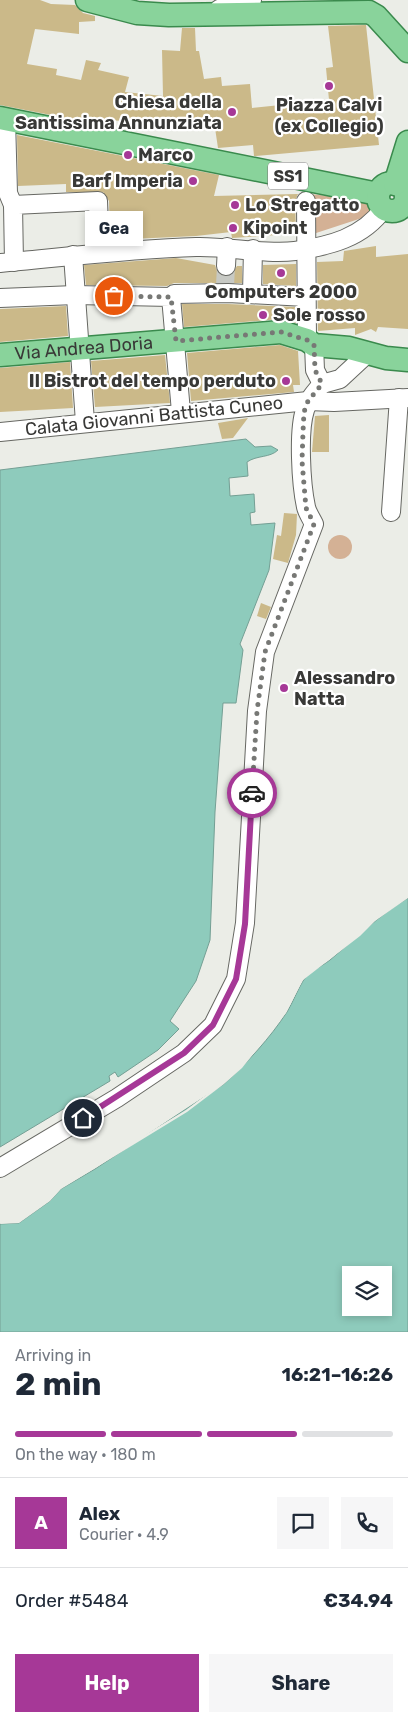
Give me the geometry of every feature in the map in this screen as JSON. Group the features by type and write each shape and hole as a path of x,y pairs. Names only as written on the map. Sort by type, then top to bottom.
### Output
{"main road":[{"path":"87,0 137,13 170,15 369,12 376,16 408,51"},
{"name":"SS1","path":"3,119 394,198"},
{"path":"394,198 408,142"},
{"name":"Via Andrea Doria","path":"0,355 281,332 311,342 349,348 386,358 408,360"}],"street":[{"path":"213,14 226,6 252,0"},
{"path":"3,119 4,161 8,193 13,205 7,262 73,255 197,247 227,247 293,252 353,237 376,220 394,198"},
{"path":"13,205 98,201 100,253"},
{"path":"306,201 306,298 315,370 322,384"},
{"path":"226,266 227,247"},
{"path":"252,294 253,250"},
{"path":"73,255 85,422"},
{"path":"0,298 75,295 171,297 174,294 224,290 306,298"},
{"path":"171,297 181,412"},
{"path":"0,1168 116,1098 184,1053 213,1025 236,979 245,924 257,711 265,652 314,524 306,508 302,461 304,412 308,401 322,384 340,379 368,353"},
{"path":"392,512 404,398"},
{"name":"Calata Giovanni Battista Cuneo","path":"0,432 181,412 308,401 334,402 404,398"}],"shaded area":[{"path":"309,194 360,199 366,202 371,211 362,218 310,235"},
{"path":"246,439 255,447 271,446 278,450 275,453 247,462 248,476 229,478 230,496 254,494 255,512 250,513 251,525 275,523 269,570 240,644 243,650 236,703 223,703 215,812 210,940 196,981 170,1021 179,1029 158,1050 118,1077 115,1072 109,1076 110,1081 0,1147 0,470"},
{"path":"340,535 349,538 352,547 349,556 340,559 331,556 328,547 331,538"},
{"path":"408,898 408,1332 0,1332 0,1224 19,1223 50,1201 61,1189 95,1169 224,1084 266,1041 287,1012 306,978 377,920"}],"pier":[{"path":"408,896 408,898 375,921 360,936 303,980 286,1013 242,1068 224,1084 187,1112 61,1189 50,1201 19,1223 0,1224 2,1220 19,1221 48,1199 59,1187 186,1110 223,1082 240,1067 284,1012 301,979 374,919"}],"building":[{"path":"0,0 40,0 51,4 75,5 83,13 95,16 95,21 79,22 79,34 35,29 27,64 57,69 56,75 81,80 86,60 101,63 98,70 129,77 125,92 163,96 162,50 180,51 182,28 195,28 196,51 199,51 204,79 221,77 222,86 250,84 252,108 329,100 326,68 333,67 328,26 366,25 379,145 254,156 253,145 218,148 215,128 109,120 107,126 0,105"},
{"path":"17,135 219,175 214,196 298,194 295,201 296,231 292,234 232,238 231,232 196,236 110,240 109,201 103,192 66,192 66,184 18,186"},
{"path":"376,246 376,257 408,254 408,329 378,327 376,332 371,329 355,335 355,328 318,331 317,262 343,261 344,251"},
{"path":"176,258 215,265 217,271 225,277 231,275 237,266 242,266 242,283 174,283 167,286 86,285 84,265"},
{"path":"296,264 296,286 263,284 263,265"},
{"path":"182,304 296,307 296,323 280,319 184,327"},
{"path":"66,306 68,336 0,342 0,309"},
{"path":"280,345 298,351 300,385 293,385 294,392 191,401 187,353"},
{"path":"165,355 170,403 95,407 91,361"},
{"path":"70,362 73,408 0,412 0,368"},
{"path":"329,415 329,452 312,452 315,416"},
{"path":"248,418 233,438 222,439 218,423"},
{"path":"284,513 297,514 296,535 288,563 273,559 277,535 281,536"},
{"path":"261,603 271,607 266,619 257,616"}],"tunnel":[{"path":"225,286 226,266"}],"way so far":[{"path":"114,296 171,297 176,341 281,332 307,340 314,345 315,370 322,384 308,401 304,412 302,461 306,508 314,524 265,652 257,711 252,793"}],"place":[{"name":"Piazza Calvi (ex Collegio)","path":"329,86"},
{"name":"Chiesa della Santissima Annunziata","path":"232,112"},
{"name":"Marco","path":"128,155"},
{"name":"Barf Imperia","path":"193,181"},
{"name":"Lo Stregatto","path":"235,205"},
{"name":"Kipoint","path":"233,228"},
{"name":"Computers 2000","path":"281,273"},
{"name":"Gea","path":"114,296"},
{"name":"Sole rosso","path":"263,315"},
{"name":"Il Bistrot del tempo perduto","path":"286,381"},
{"name":"Alessandro Natta","path":"284,688"}],"route":[{"path":"83,1118 184,1053 213,1025 236,979 245,924 252,793"}]}
